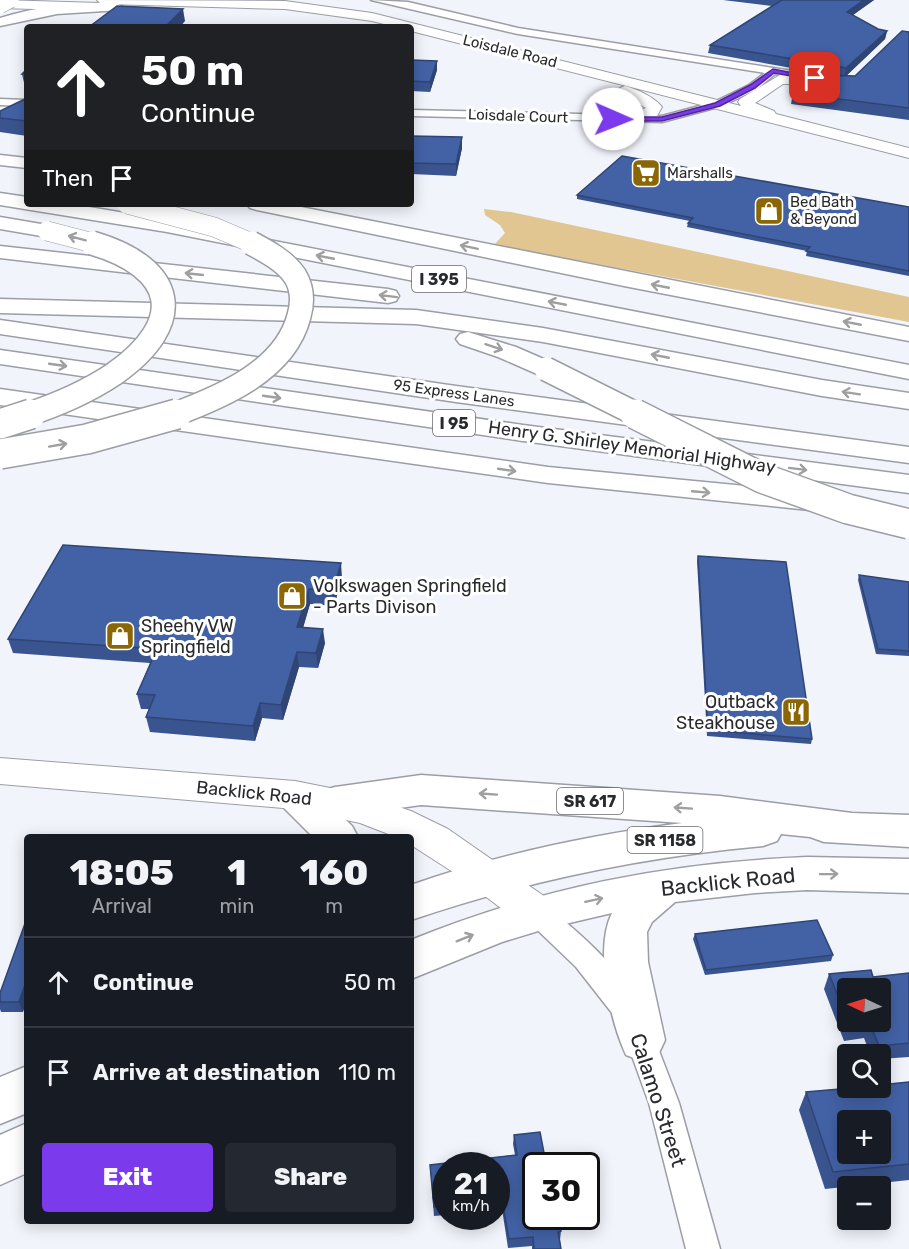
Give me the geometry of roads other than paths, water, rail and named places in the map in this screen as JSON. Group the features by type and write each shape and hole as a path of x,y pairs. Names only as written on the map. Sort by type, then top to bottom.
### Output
{"main road":[{"path":"0,5 11,0"},
{"name":"Loisdale Road","path":"103,0 271,4 326,9 381,21"},
{"path":"0,22 31,2"},
{"name":"Loisdale Road","path":"0,5 31,2 116,8 298,14 381,21"},
{"path":"0,22 49,9 116,8"},
{"name":"Loisdale Road","path":"414,29 641,86 909,164"},
{"name":"Loisdale Road","path":"414,35 626,91 697,104 716,98 811,128 909,153"},
{"path":"811,128 752,108 747,106 746,102 780,79 841,82"},
{"path":"641,86 696,91 736,82"},
{"path":"626,91 654,107 651,113 629,119"},
{"path":"0,160 24,163"},
{"path":"0,183 24,186"},
{"path":"0,199 24,203"},
{"name":"I 395","path":"53,207 179,228 841,360"},
{"path":"0,454 128,430 200,405 229,391 271,361 292,336 299,323 302,302 298,284 290,270 261,246 198,221 140,207"},
{"path":"272,207 909,334"},
{"path":"0,223 46,231 102,246 146,268 161,289 164,300 163,312 152,339 124,367 74,396 0,424"},
{"path":"0,252 413,299 841,360 909,372"},
{"path":"0,306 416,317 501,328 909,402"},
{"path":"334,314 450,334 507,352 546,369 762,478 848,509 909,524"},
{"name":"95 Express Lanes","path":"0,327 909,455"},
{"name":"Henry G. Shirley Memorial Highway","path":"0,357 512,431 909,484"},
{"path":"0,397 70,405 124,415 604,482 909,510"},
{"path":"0,414 124,415"},
{"path":"679,424 909,441"},
{"name":"Backlick Road","path":"0,771 295,795"},
{"name":"SR 617","path":"336,820 431,790 720,811 909,831"},
{"path":"295,795 336,820"},
{"name":"Backlick Road","path":"336,820 398,820 488,877 537,913 629,892 774,875 842,873 909,876"},
{"name":"SR 1158","path":"414,902 488,877 570,857 682,837 773,829 845,826"},
{"path":"642,1040 624,942 631,918 640,906 664,887"},
{"path":"414,959 499,925 537,913"},
{"path":"0,1101 24,1090"},
{"path":"0,1160 24,1149"}],"street":[{"path":"375,0 408,5 518,30 841,82"},
{"path":"381,21 408,5"},
{"path":"381,21 421,8"},
{"path":"736,82 755,68"},
{"path":"716,98 753,87 773,71"},
{"path":"0,102 24,103"},
{"name":"Loisdale Court","path":"414,113 669,118 697,104"},
{"name":"Calamo Street","path":"537,913 601,975 642,1040 664,1103 703,1249"}],"place":[{"name":"Marshalls","path":"646,173"},
{"name":"Bed Bath & Beyond","path":"769,211"},
{"name":"Volkswagen Springfield - Parts Divison","path":"292,596"},
{"name":"Sheehy VW Springfield","path":"120,636"},
{"name":"Outback Steakhouse","path":"796,712"}]}
